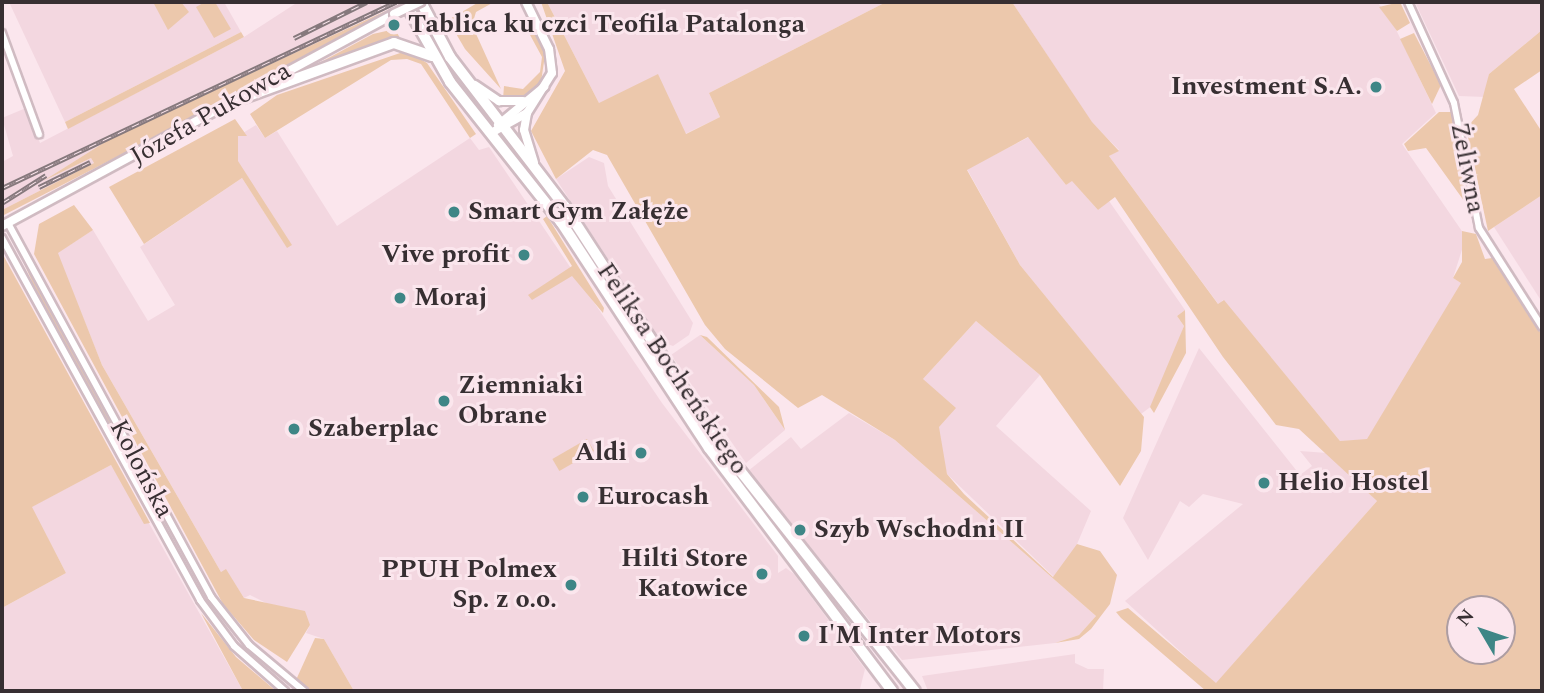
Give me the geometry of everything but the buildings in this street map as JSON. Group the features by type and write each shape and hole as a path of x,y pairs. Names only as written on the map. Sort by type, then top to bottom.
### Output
{"main road":[{"name":"Feliksa Bocheńskiego","path":"405,2 435,58 575,243 724,469 892,691"},
{"name":"Feliksa Bocheńskiego","path":"420,2 468,81 535,166 719,444 915,691"},
{"path":"240,99 394,43 435,58"}],"street":[{"name":"Józefa Pukowca","path":"5,225 420,2"},
{"path":"526,2 552,57 547,85 527,113 524,130 535,166"},
{"name":"Żeliwna","path":"1408,2 1454,103 1479,228 1542,327"},
{"path":"2,33 39,134"},
{"path":"468,81 499,101 526,100"},
{"path":"503,125 526,100 547,85"},
{"path":"492,133 527,113"},
{"name":"Kolońska","path":"5,225 211,597 249,645 304,691"},
{"name":"Kolońska","path":"2,237 200,600 234,646 285,691"}],"shaded area":[{"path":"9,2 224,2 241,32 65,122"},
{"path":"153,2 181,2 189,12 168,30"},
{"path":"205,2 215,2 231,29 214,38 196,7"},
{"path":"298,2 380,2 384,11 113,137 43,181 91,158 94,163 2,210 2,162 13,156 2,118 26,108 40,143 244,37"},
{"path":"479,2 494,2 476,12 472,25 501,89 465,49 448,20"},
{"path":"541,2 547,2 599,103 658,74 686,134 720,117 709,93 886,2 1012,2 1092,122 1119,151 1109,156 1218,304 1224,300 1340,441 1367,439 1461,283 1453,278 1462,262 1462,231 1476,234 1485,259 1492,258 1542,335 1542,691 1206,691 1121,618 1116,612 1128,608 1216,683 1377,501 1299,429 1276,425 1223,357 1115,197 1098,210 1072,181 1066,185 1028,137 967,170 1020,265 1144,417 1141,451 1120,486 1040,375 976,321 923,379 956,408 939,427 947,474 964,494 1053,577 1077,544 1100,551 1117,575 1110,604 1091,629 1079,639 1055,643 1079,635 1096,616 895,440 822,395 798,408 725,349 705,325 607,155 593,150 556,179 531,131 565,71"},
{"path":"547,2 886,2 709,93 720,117 685,134 599,103"},
{"path":"1012,2 1377,2 1390,17 1436,113 1402,144 1466,237 1453,278 1462,283 1367,440 1340,441 1223,300 1219,305 1109,156 1119,150 1092,123"},
{"path":"1400,2 1410,23 1397,31 1379,7"},
{"path":"1415,2 1542,2 1542,30 1489,74 1485,97 1459,96"},
{"path":"392,8 231,98 2,216 2,210 94,163 91,158 43,181 113,137"},
{"path":"395,29 400,38 306,70 373,34"},
{"path":"535,30 545,55 541,82 523,97 503,99 504,86 523,89 540,72 542,57 529,33"},
{"path":"1542,30 1542,70 1514,89 1542,132 1542,195 1488,231 1466,128 1478,115 1489,74"},
{"path":"241,32 244,37 68,129 65,122"},
{"path":"1414,33 1441,85 1432,104 1400,39"},
{"path":"406,51 427,63 476,134 470,138 421,64 407,59 391,60 265,138 250,114 277,95"},
{"path":"1439,112 1451,112 1467,205 1426,148 1408,151 1404,144"},
{"path":"235,119 247,136 238,136 238,161 292,245 287,248 242,178 144,244 109,187"},
{"path":"256,125 265,138 277,131 337,226 470,138 479,150 489,147 662,403 778,556 778,573 786,568 794,574 865,669 860,689 354,691 324,639 306,633 310,625 250,595 244,598 226,570 221,572 102,365 57,253 93,230 148,321 175,305 140,247 242,178 287,247 237,161 238,136"},
{"path":"1029,137 1066,185 1072,180 1098,210 1109,201 1185,310 1177,316 1184,326 1157,402 1141,414 1020,265 967,169"},
{"path":"511,141 575,229 644,338 512,152"},
{"path":"589,157 604,163 608,186 693,323 689,335 673,346 662,342 556,179"},
{"path":"1542,195 1542,302 1494,227"},
{"path":"74,205 93,230 58,253 102,365 221,572 226,569 244,598 305,611 310,625 287,662 254,640 223,604 34,254 39,224"},
{"path":"547,216 604,308 603,313 572,276 532,300 528,295 572,266 543,219"},
{"path":"2,253 150,523 144,524 111,465 32,507 66,573 2,608"},
{"path":"20,254 154,502 168,529 37,293"},
{"path":"1185,310 1186,353 1154,413 1150,407 1184,326 1177,316"},
{"path":"976,321 1040,375 996,426 1091,511 1072,556 1054,577 947,474 923,379"},
{"path":"700,335 754,385 785,430 746,463 671,355"},
{"path":"700,335 707,337 779,407 785,430 754,385"},
{"path":"1199,348 1300,475 1312,466 1300,451 1327,453 1377,501 1216,684 1125,601 1243,504 1203,494 1189,507 1180,501 1148,560 1123,518"},
{"path":"849,413 895,440 1096,616 1079,635 1055,643 902,660 748,471 791,437 801,449"},
{"path":"587,439 594,451 559,471 552,459"},
{"path":"111,465 150,525 243,691 2,691 2,608 66,573 31,507"},
{"path":"201,613 236,657 276,691 243,691"},
{"path":"315,638 324,639 354,691 311,691 296,680"},
{"path":"1075,654 1075,663 1088,669 1104,669 1103,691 928,691 922,676"}],"railway":[{"path":"294,38 367,2"},
{"path":"2,188 396,2"},
{"path":"39,187 90,162"},
{"path":"2,203 46,175"}],"place":[{"name":"Tablica ku czci Teofila Patalonga","path":"394,25"},
{"name":"Investment S.A.","path":"1376,87"},
{"name":"Smart Gym Załęże","path":"454,212"},
{"name":"Vive profit","path":"524,255"},
{"name":"Moraj","path":"400,298"},
{"name":"Ziemniaki Obrane","path":"444,401"},
{"name":"Szaberplac","path":"294,429"},
{"name":"Aldi","path":"641,453"},
{"name":"Helio Hostel","path":"1264,483"},
{"name":"Eurocash","path":"583,497"},
{"name":"Szyb Wschodni II","path":"800,530"},
{"name":"Hilti Store Katowice","path":"762,574"},
{"name":"PPUH Polmex Sp. z o.o.","path":"571,585"},
{"name":"I'M Inter Motors","path":"804,636"}]}
